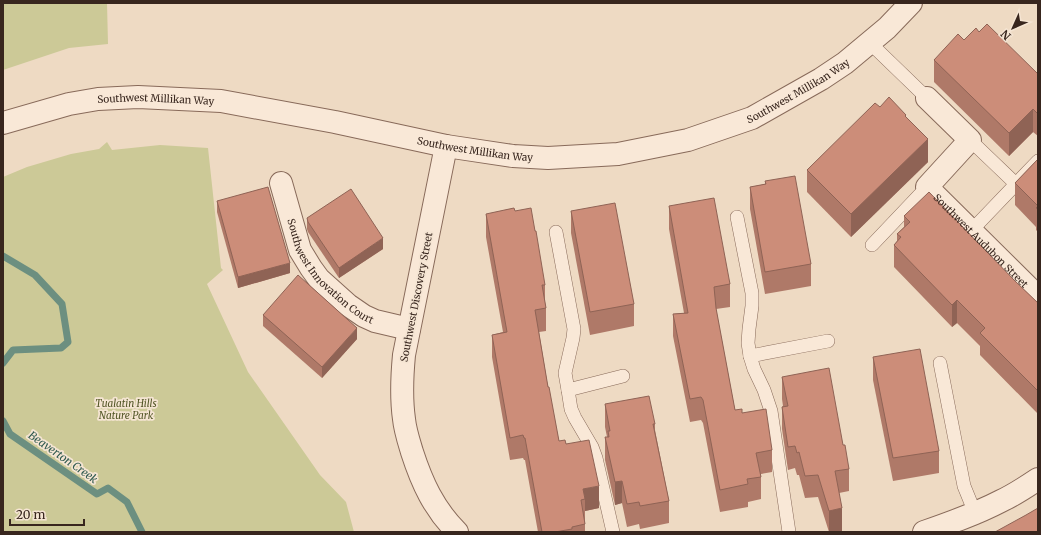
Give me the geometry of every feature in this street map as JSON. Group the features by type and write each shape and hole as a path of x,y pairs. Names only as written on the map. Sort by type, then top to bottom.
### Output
{"street":[{"name":"Southwest Millikan Way","path":"3,123 69,104 98,99 138,97 221,101 335,122 446,146 513,156 548,158 618,154 688,140 752,118 821,79 845,63 886,28 911,3"},
{"path":"927,98 970,140"},
{"name":"Southwest Audubon Street","path":"970,140 927,186 1038,297"},
{"name":"Southwest Discovery Street","path":"446,146 404,354 402,398 404,420 417,468 427,491 438,509 457,532"},
{"name":"Southwest Innovation Court","path":"281,183 300,250 319,279 364,316 375,322 409,329"},
{"path":"924,532 975,513 1001,501 1038,479"}],"lane":[{"path":"869,42 927,98"},
{"path":"970,140 1016,184"},
{"path":"971,231 1038,161"},
{"path":"872,245 927,186"},
{"path":"737,217 752,293 748,343 750,356 771,411 789,532"},
{"path":"556,232 574,329 565,373 571,409 592,447 596,458 613,532"},
{"path":"750,356 828,341"},
{"path":"940,363 964,486 975,513"},
{"path":"568,390 623,376"}],"green space":[{"path":"3,3 107,3 108,44 69,48 3,70"},
{"name":"Tualatin Hills Nature Park","path":"107,142 112,150 160,145 208,148 221,268 223,270 207,284 248,372 320,475 346,502 354,532 3,532 3,177 27,167 71,154 99,149"}],"building":[{"path":"987,24 1038,74 1038,114 1033,109 1009,133 934,60 958,34 964,40 976,28 979,32"},
{"path":"889,97 906,115 905,116 928,139 851,214 807,170 875,103 880,107"},
{"path":"1038,159 1038,206 1015,183"},
{"path":"795,176 811,264 765,272 750,187 766,184 765,181"},
{"path":"268,187 290,263 238,277 217,201"},
{"path":"351,189 383,238 339,268 308,222 307,218"},
{"path":"929,192 1038,303 1038,391 980,333 985,328 957,300 952,305 894,245 901,237 897,234 910,222 904,216"},
{"path":"714,198 730,284 714,287 716,308 735,410 742,409 742,413 766,409 772,450 756,453 761,477 747,479 748,484 720,490 703,400 701,397 690,399 673,314 688,313 669,206"},
{"path":"615,203 634,304 590,312 571,211"},
{"path":"514,208 515,211 531,208 536,231 545,285 542,285 546,308 535,310 559,441 565,440 566,444 589,440 599,486 583,489 585,499 581,500 585,524 572,527 572,529 555,532 542,532 525,438 523,435 510,438 492,335 507,332 486,214"},
{"path":"298,275 357,328 322,367 263,315"},
{"path":"920,349 939,451 893,458 873,357"},
{"path":"829,368 843,445 845,445 849,469 835,471 842,508 829,511 818,475 805,476 799,452 797,453 795,446 788,447 782,407 788,406 782,377"},
{"path":"649,396 655,424 653,424 669,501 640,506 639,502 627,504 622,481 615,482 605,437 609,437 608,431 610,431 605,404"},
{"path":"1038,508 1038,532 995,532 1026,515"}],"waterway":[{"name":"Beaverton Creek","path":"3,256 35,275 62,304 68,342 61,348 13,350 3,363"},
{"name":"Beaverton Creek","path":"3,421 10,434 97,494 108,488 127,502 142,532"}]}
